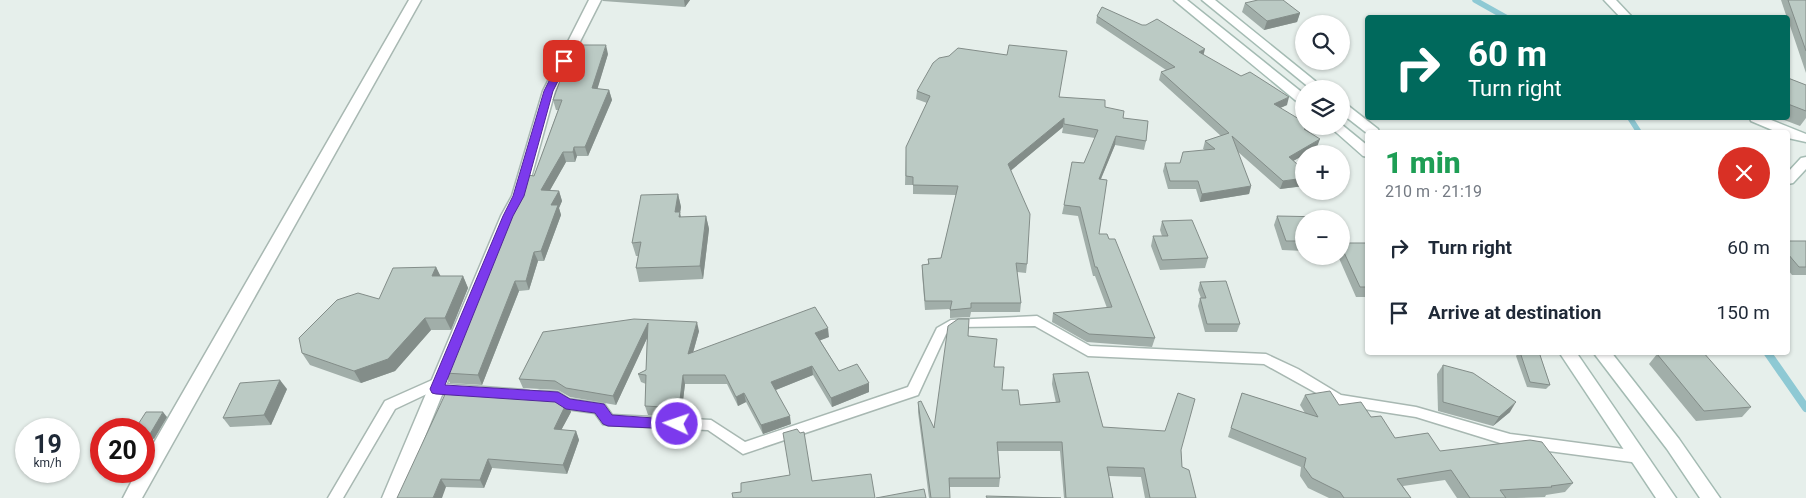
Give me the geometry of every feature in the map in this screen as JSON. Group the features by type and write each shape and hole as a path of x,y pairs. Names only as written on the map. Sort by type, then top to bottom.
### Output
{"street":[{"path":"132,498 415,0"},
{"path":"391,498 508,216 519,196 548,91 595,0"},
{"path":"1180,0 1295,94"},
{"path":"1208,0 1308,80"},
{"path":"1610,0 1625,15"},
{"path":"1350,114 1371,130"},
{"path":"1760,120 1782,130"},
{"path":"1790,134 1806,138"},
{"path":"1346,135 1365,151"},
{"path":"1790,178 1806,161"},
{"path":"1570,355 1667,498"},
{"path":"1604,355 1674,444 1711,498"}],"lane":[{"path":"335,498 390,405 438,385 558,397 566,404 599,408 608,420 711,425 743,448 913,392 941,331 955,323 1037,321 1088,351 1266,359 1338,400 1416,412 1510,440 1639,457"}],"building":[{"path":"1258,0 1283,0 1300,13 1267,21 1245,3"},
{"path":"1788,0 1806,0 1806,51"},
{"path":"1102,7 1142,25 1157,19 1205,49 1199,52 1241,76 1250,72 1289,97 1274,104 1295,117 1295,135 1314,135 1320,139 1310,145 1295,145 1295,154 1289,157 1295,162 1295,179 1283,181 1232,136 1251,186 1202,194 1198,181 1170,181 1165,163 1180,163 1183,152 1215,149 1205,141 1229,133 1161,72 1175,67 1097,16"},
{"path":"573,45 606,45 592,88 609,90 585,147 574,147 573,152 563,152 541,190 559,191 551,205 558,205 541,251 534,252 526,281 515,281 478,375 445,373 513,207 528,175 534,176 562,100 553,100"},
{"path":"1009,45 1067,51 1059,97 1105,100 1105,107 1124,111 1123,118 1148,121 1146,141 1116,136 1099,179 1107,180 1099,234 1107,234 1109,239 1115,239 1155,338 1089,334 1053,313 1112,307 1097,267 1095,267 1080,207 1064,205 1072,162 1084,163 1098,130 1064,124 1064,118 1008,164 1030,214 1027,264 1016,263 1021,303 971,303 971,308 950,310 952,301 925,301 922,265 929,264 928,259 941,258 958,186 913,185 913,177 906,176 906,147 930,96 917,91 933,63 939,58 949,56 958,48 1007,55"},
{"path":"1790,79 1806,85 1806,111 1790,105"},
{"path":"678,194 675,212 680,212 679,217 706,216 700,266 636,268 641,242 632,243 641,195"},
{"path":"1277,216 1295,216 1295,241 1286,241"},
{"path":"1192,220 1208,258 1162,260 1153,236 1168,236 1162,221"},
{"path":"1790,241 1806,241 1806,267 1799,267 1790,256"},
{"path":"1350,243 1365,243 1365,287 1360,287 1350,265"},
{"path":"436,267 432,276 463,276 445,318 425,318 388,359 354,371 302,353 299,338 337,300 358,293 379,299 393,268"},
{"path":"1226,281 1240,324 1207,324 1200,298 1206,298 1200,282"},
{"path":"815,307 828,328 815,333 839,371 857,364 869,383 831,398 812,366 771,382 790,416 761,425 744,393 736,397 725,375 683,375 679,408 645,406 646,375 638,374 646,370 648,323 613,396 566,388 555,381 519,379 543,332 634,319 697,322 688,354"},
{"path":"958,319 969,319 968,336 997,339 994,367 1004,367 1002,390 1018,390 1020,405 1060,402 1053,374 1088,372 1103,427 1165,431 1178,393 1195,399 1181,450 1182,467 1189,470 1196,498 1150,498 1144,468 1107,467 1113,498 1066,498 1062,442 997,442 1000,478 949,478 950,498 931,498 918,402 921,401 934,428 948,326"},
{"path":"1521,355 1540,355 1550,385 1530,382"},
{"path":"1658,355 1706,355 1751,407 1704,411"},
{"path":"1443,365 1473,373 1516,402 1499,417 1443,402"},
{"path":"280,380 264,415 223,418 240,383"},
{"path":"448,388 473,390 470,395 510,396 512,392 551,395 567,402 554,429 576,431 563,465 488,459 480,480 441,479 433,498 397,498"},
{"path":"1330,391 1339,405 1361,402 1371,417 1381,416 1395,438 1428,433 1440,451 1530,440 1542,442 1573,483 1552,487 1500,490 1506,498 1470,498 1451,470 1397,479 1411,498 1344,498 1340,492 1312,478 1304,467 1306,458 1231,428 1242,393 1318,417 1305,395"},
{"path":"146,412 163,412 155,426 155,418 142,418"},
{"path":"797,429 800,433 804,432 812,481 871,474 875,498 733,498 732,493 741,492 741,483 790,475 783,433"},
{"path":"924,489 926,498 876,498"},
{"path":"986,496 1061,498 987,498"}],"waterway":[{"path":"1475,0 1502,15"},
{"path":"1631,120 1638,130"},
{"path":"1769,355 1806,408"}],"route":[{"path":"564,61 548,91 519,196 508,216 436,389 558,397 566,404 599,408 608,420 677,424"}]}
